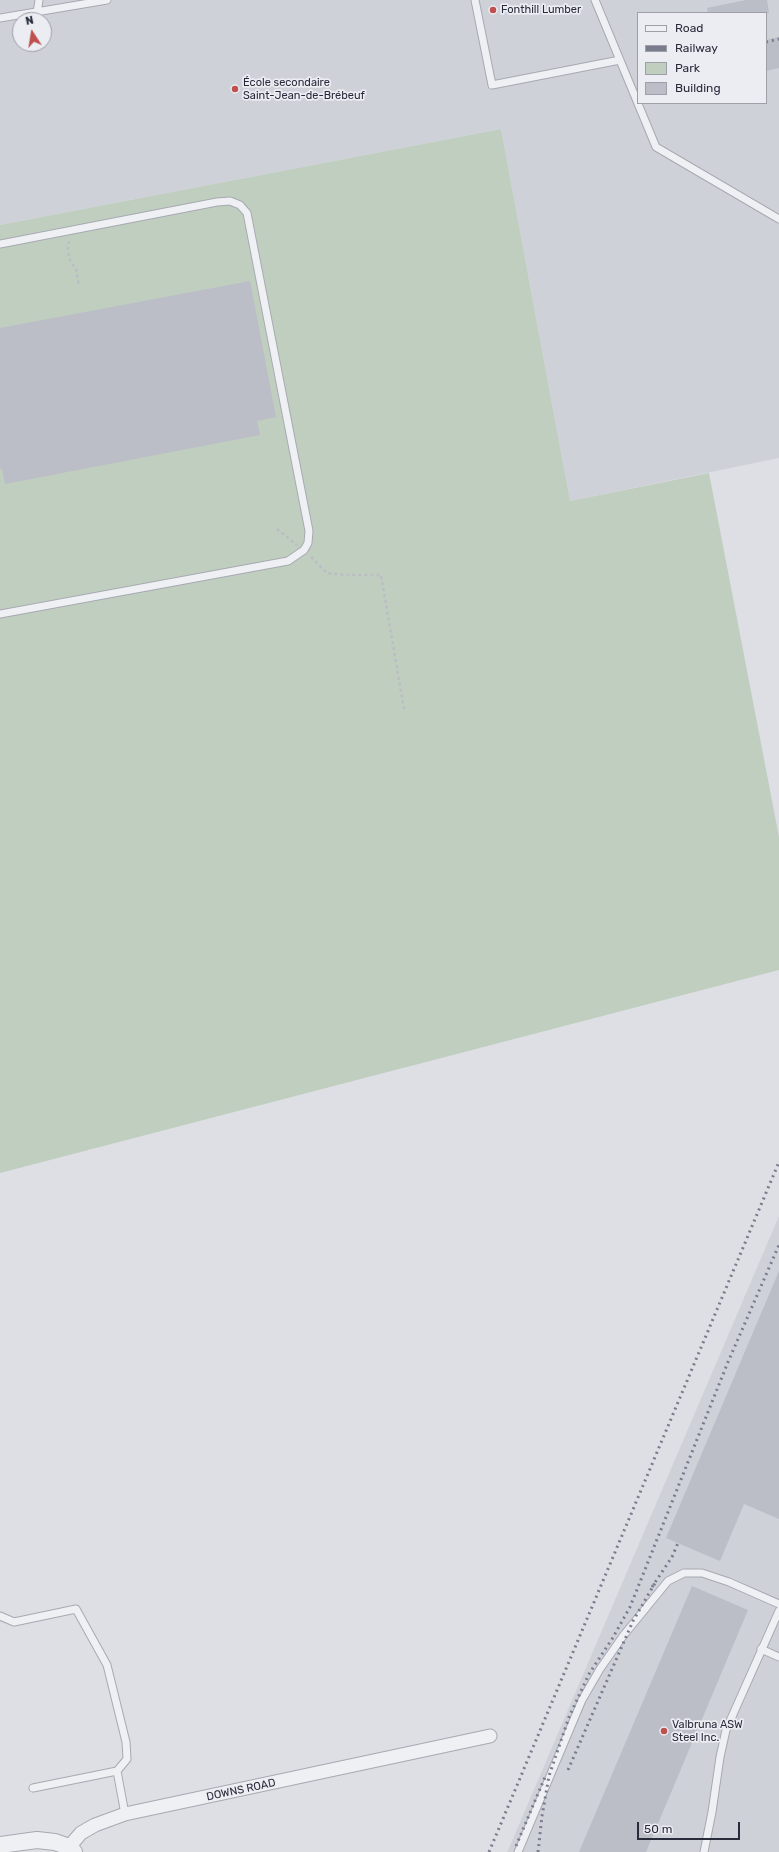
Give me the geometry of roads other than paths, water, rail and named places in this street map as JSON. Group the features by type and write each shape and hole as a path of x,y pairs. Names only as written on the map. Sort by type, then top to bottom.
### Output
{"street":[{"name":"DOWNS ROAD","path":"0,1845 37,1840 55,1842 71,1850 81,1833 95,1825 125,1814 490,1736"}],"lane":[{"path":"37,12 39,0"},
{"path":"42,12 107,0"},
{"path":"475,0 492,85 620,60"},
{"path":"595,0 637,101"},
{"path":"0,18 12,16"},
{"path":"638,104 656,146 779,219"},
{"path":"0,244 217,202 230,201 240,206 247,213 309,531 308,543 304,550 288,561 0,614"},
{"path":"518,1852 582,1700 600,1669 623,1636 668,1581 684,1573 702,1573 729,1582 779,1604"},
{"path":"0,1616 14,1622 76,1609 107,1665 126,1742 127,1759 118,1770 33,1788"},
{"path":"704,1852 726,1730 779,1611"},
{"path":"761,1649 779,1657"},
{"path":"118,1770 125,1814"}],"railway":[{"path":"767,42 779,39"},
{"path":"489,1852 779,1162"},
{"path":"538,1852 549,1776 569,1717 589,1674 612,1639 630,1607 728,1362 779,1245"},
{"path":"652,1587 672,1557 678,1543"},
{"path":"568,1770 633,1621 655,1583"},
{"path":"516,1846 545,1777"}],"place":[{"name":"Fonthill Lumber","path":"493,10"},
{"name":"École secondaire Saint-Jean-de-Brébeuf","path":"235,89"},
{"name":"Valbruna ASW Steel Inc.","path":"664,1731"}]}
